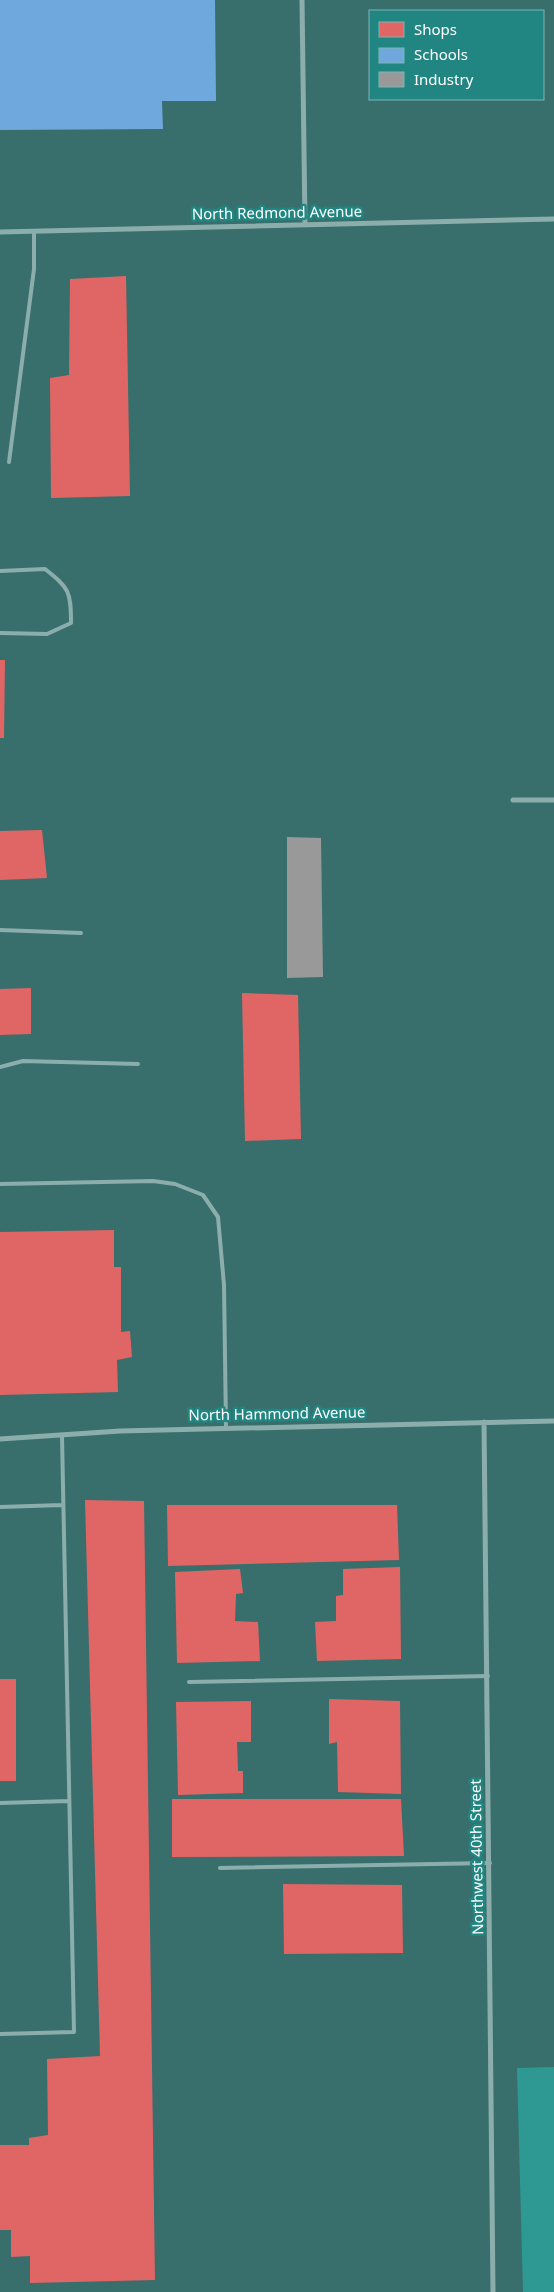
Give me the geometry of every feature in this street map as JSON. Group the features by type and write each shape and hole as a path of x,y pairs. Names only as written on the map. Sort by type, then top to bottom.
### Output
{"street":[{"path":"302,0 305,225"},
{"name":"North Redmond Avenue","path":"0,232 554,218"},
{"path":"513,800 554,800"},
{"name":"North Hammond Avenue","path":"0,1439 120,1431 554,1421"},
{"name":"Northwest 40th Street","path":"484,1422 494,2292"}],"lane":[{"path":"9,462 34,269 34,231"},
{"path":"0,571 46,569 66,586 71,609 71,623 47,634 0,633"},
{"path":"0,930 81,933"},
{"path":"0,1067 23,1061 138,1064"},
{"path":"0,1184 153,1181 175,1184 203,1195 218,1217 224,1284 226,1428"},
{"path":"0,2034 74,2032 62,1436"},
{"path":"0,1506 62,1505"},
{"path":"189,1682 488,1676"},
{"path":"0,1803 69,1801"},
{"path":"220,1868 490,1863"}],"shaded area":[{"path":"554,2067 554,2292 523,2292 517,2068"}],"building: Shops":[{"path":"126,276 130,496 51,498 50,378 69,375 70,279"},
{"path":"0,660 5,660 4,738 0,738"},
{"path":"42,830 47,878 0,880 0,831"},
{"path":"31,988 31,1034 0,1035 0,989"},
{"path":"242,993 298,995 301,1139 245,1141"},
{"path":"114,1230 114,1267 121,1267 121,1332 130,1331 132,1357 117,1360 118,1392 0,1395 0,1232"},
{"path":"85,1500 144,1501 155,2280 30,2283 30,2256 11,2257 11,2230 0,2230 0,2145 29,2145 29,2138 48,2135 47,2059 100,2056"},
{"path":"167,1505 397,1505 399,1560 168,1566"},
{"path":"400,1567 401,1659 317,1661 315,1622 336,1621 336,1596 343,1595 343,1569"},
{"path":"240,1569 243,1593 236,1594 235,1621 258,1622 260,1661 177,1663 175,1572"},
{"path":"0,1679 16,1679 16,1781 0,1781"},
{"path":"329,1699 400,1701 401,1794 338,1792 337,1742 329,1744"},
{"path":"251,1701 251,1742 237,1742 238,1771 243,1771 243,1793 178,1795 176,1702"},
{"path":"172,1799 401,1799 404,1856 172,1857"},
{"path":"283,1884 402,1885 403,1953 284,1954"}],"building: Schools":[{"path":"0,0 215,0 216,101 162,101 163,129 0,130"}],"building: Industry":[{"path":"287,837 321,838 323,977 287,978"}]}
